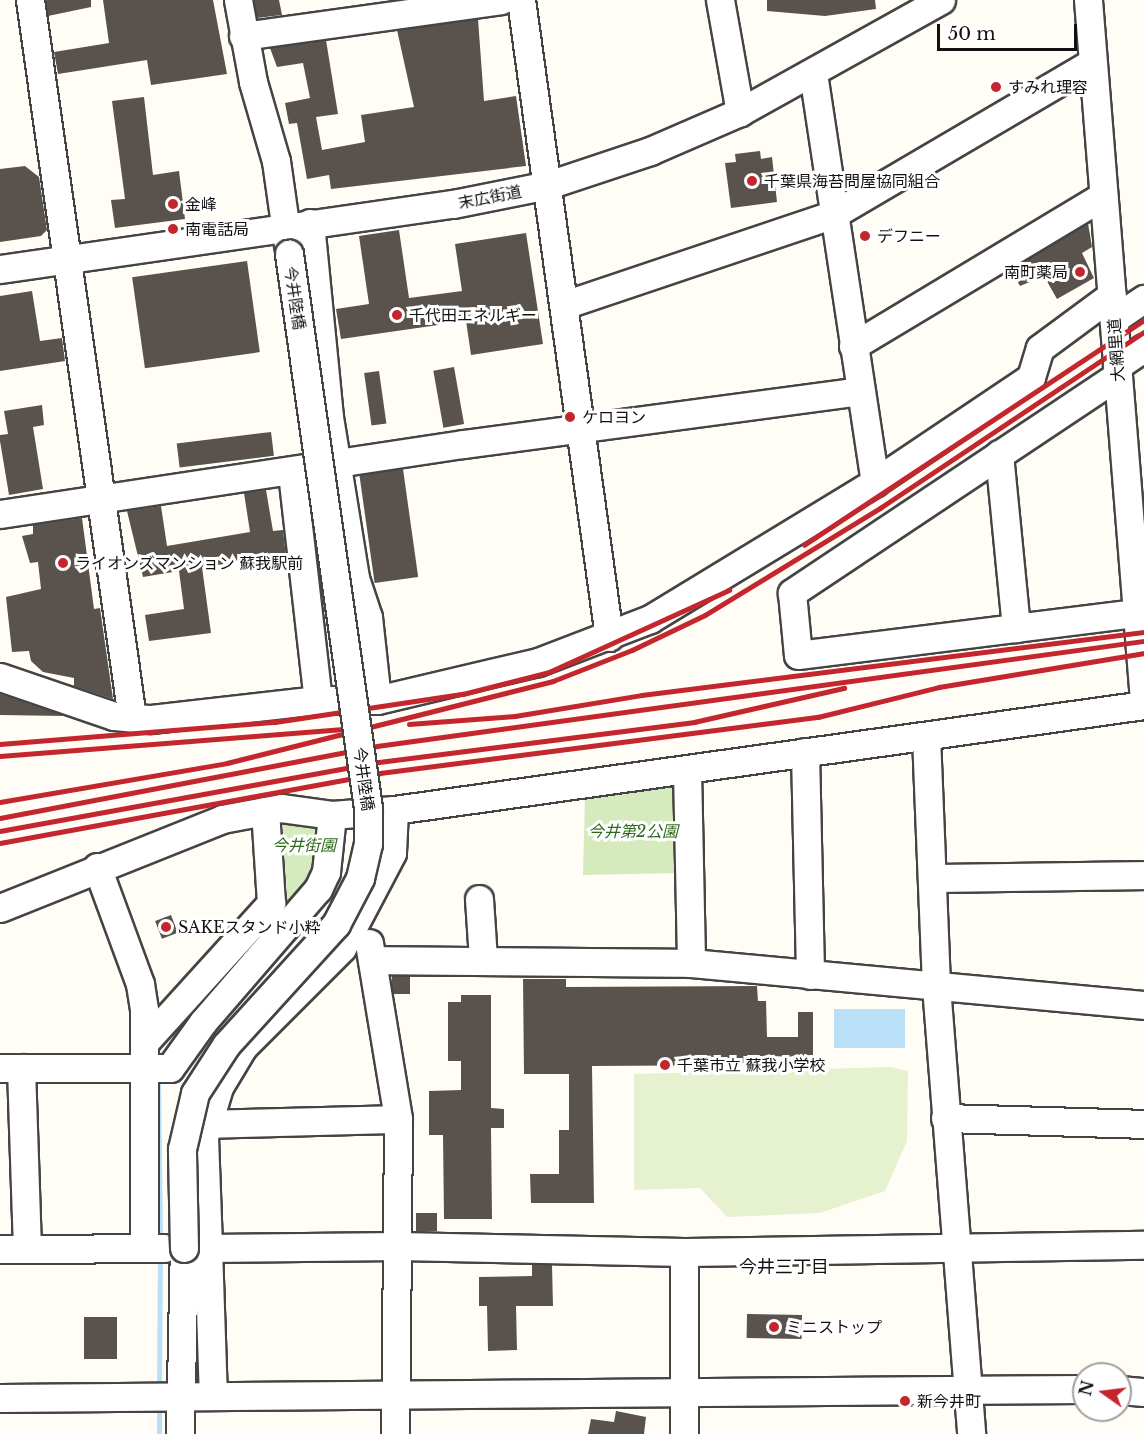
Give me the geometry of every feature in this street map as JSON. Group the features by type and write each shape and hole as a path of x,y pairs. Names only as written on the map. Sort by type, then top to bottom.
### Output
{"street":[{"path":"30,0 103,501 132,718"},
{"path":"238,0 243,36 276,161 297,225 377,700"},
{"path":"243,36 417,5 501,0"},
{"path":"521,0 609,637"},
{"path":"720,0 740,111"},
{"name":"末広街道","path":"0,269 453,204 548,185 650,151 740,111 813,73 941,0"},
{"name":"大網里道","path":"1088,0 1091,63 1117,371 1134,480 1144,703"},
{"path":"564,305 834,214 1091,63"},
{"path":"813,73 859,391 875,482"},
{"path":"853,346 1103,196"},
{"name":"今井陸橋","path":"170,1248 182,1149 195,1093 226,1045 336,924 360,878 368,844 368,808 288,254 297,225"},
{"path":"0,678 79,706 132,718 318,700 377,700 453,686 609,637 650,619 875,482 1030,377 1040,348 1113,307 1144,299"},
{"path":"1140,613 798,655 792,593 999,454 1117,371 1144,348"},
{"path":"0,514 103,501 580,429 859,391"},
{"path":"999,454 1016,628"},
{"path":"292,473 308,584 318,700"},
{"path":"0,908 204,825 281,808 332,815 394,810 926,736 1144,703"},
{"path":"926,736 936,986 971,1434"},
{"path":"805,753 810,975"},
{"path":"687,769 691,963"},
{"path":"213,1396 170,1248 206,1124 236,1056 342,948 363,913 384,858 394,810"},
{"path":"145,1042 255,925 271,903 265,811"},
{"path":"27,1248 11,1068 170,1068 203,1022 274,944 318,890 333,857 332,815"},
{"path":"97,867 140,984 145,1042 143,1068 170,1248 181,1397 180,1434"},
{"path":"933,878 1144,875"},
{"path":"479,899 483,960"},
{"path":"363,913 398,1119 399,1246 394,1395 395,1434"},
{"path":"255,925 274,944"},
{"path":"372,960 691,963 1144,1005"},
{"path":"197,988 203,1022"},
{"path":"945,1118 1144,1124"},
{"path":"206,1124 398,1119"},
{"path":"0,1249 399,1246 684,1252 1144,1245"},
{"path":"684,1252 684,1434"},
{"path":"0,1398 1072,1389"}],"green space":[{"name":"今井第2公園","path":"669,783 678,789 679,873 583,875 585,795"},
{"name":"今井街園","path":"282,821 320,826 318,884 289,919"},
{"path":"890,1067 908,1071 907,1141 885,1191 820,1213 727,1217 700,1188 634,1190 634,1074"}],"water":[{"path":"834,1009 905,1009 905,1048 834,1048"}],"building":[{"path":"46,0 91,0 91,7 48,16"},
{"path":"103,0 213,0 227,74 151,85 147,60 58,74 54,52 109,43"},
{"path":"254,0 279,0 282,15 257,18"},
{"path":"767,0 875,0 876,9 825,16 767,11"},
{"path":"478,19 484,101 516,96 526,166 331,189 329,175 307,179 297,123 289,124 285,103 310,98 303,63 277,67 270,48 326,40 338,114 316,117 322,150 365,142 361,115 414,107 397,30"},
{"path":"144,97 153,175 179,171 185,219 115,228 111,200 125,199 112,101"},
{"path":"760,151 761,159 772,157 777,202 731,208 725,163 736,162 735,154"},
{"path":"25,166 39,177 47,230 41,236 0,242 0,169"},
{"path":"1088,223 1092,247 1082,253 1094,278 1057,299 1044,276 1020,286 1011,270"},
{"path":"399,230 409,298 462,291 455,244 526,233 543,344 471,355 466,321 341,339 336,309 369,304 359,236"},
{"path":"247,261 260,352 145,368 132,277"},
{"path":"32,291 40,341 62,338 65,361 0,371 0,296"},
{"path":"454,367 464,424 443,428 433,371"},
{"path":"379,371 386,423 372,426 364,373"},
{"path":"42,405 44,425 33,427 43,489 9,495 0,441 0,435 8,434 4,411"},
{"path":"271,432 274,456 180,467 177,444"},
{"path":"403,469 418,577 375,583 359,475"},
{"path":"266,490 273,531 283,530 286,556 202,567 211,633 149,641 145,615 184,609 179,571 143,577 127,511 161,506 167,546 250,532 244,493"},
{"path":"82,518 94,609 100,608 113,699 74,686 74,678 43,672 31,661 29,651 12,652 6,597 41,589 38,562 30,563 22,536 33,534 33,525"},
{"path":"0,694 65,716 0,715"},
{"path":"171,915 178,933 162,939 155,921"},
{"path":"392,976 410,976 410,994 392,994"},
{"path":"523,979 566,979 566,987 757,986 758,1001 766,1001 767,1037 798,1037 798,1012 813,1012 813,1057 758,1056 758,1065 592,1066 594,1203 531,1203 530,1174 559,1174 559,1130 569,1130 569,1074 524,1074"},
{"path":"461,995 491,995 491,1108 504,1109 504,1128 491,1128 492,1219 444,1219 443,1135 429,1135 429,1091 461,1090 461,1061 448,1061 448,1002 461,1002"},
{"path":"416,1213 437,1213 437,1231 416,1231"},
{"path":"532,1265 552,1265 553,1306 516,1306 517,1350 488,1351 487,1306 479,1306 479,1277 532,1276"},
{"name":"ミニストップ","path":"747,1314 802,1315 802,1339 747,1338"},
{"path":"84,1317 117,1317 117,1359 84,1359"},
{"path":"616,1411 646,1417 644,1434 588,1434 591,1419 614,1422"}],"waterway":[{"path":"158,1075 160,1240"},
{"path":"159,1390 160,1255"},
{"path":"159,1405 159,1434"}],"railway":[{"path":"804,545 1144,320"},
{"path":"0,802 227,763 553,681 632,650 705,615 880,508 1144,332"},
{"path":"0,744 275,722 463,694 549,672 729,590"},
{"path":"409,724 515,716 642,695 1144,632"},
{"path":"0,818 377,746 1144,641"},
{"path":"0,843 380,773 818,717 939,687 1144,653"},
{"path":"0,831 379,762 694,722 844,688"},
{"path":"0,756 340,729"}],"place":[{"name":"すみれ理容","path":"996,87"},
{"name":"千葉県海苔問屋協同組合","path":"752,181"},
{"name":"金峰","path":"173,204"},
{"name":"南電話局","path":"173,229"},
{"name":"デフニー","path":"865,236"},
{"name":"南町薬局","path":"1080,272"},
{"name":"千代田エネルギー","path":"397,315"},
{"name":"ケロヨン","path":"570,417"},
{"name":"ライオンズマンション 蘇我駅前","path":"63,563"},
{"name":"SAKEスタンド小粋","path":"166,927"},
{"name":"千葉市立 蘇我小学校","path":"665,1065"},
{"name":"ミニストップ","path":"774,1327"},
{"name":"新今井町","path":"905,1401"}],"district":[{"name":"今井三丁目","path":"784,1267"}]}
